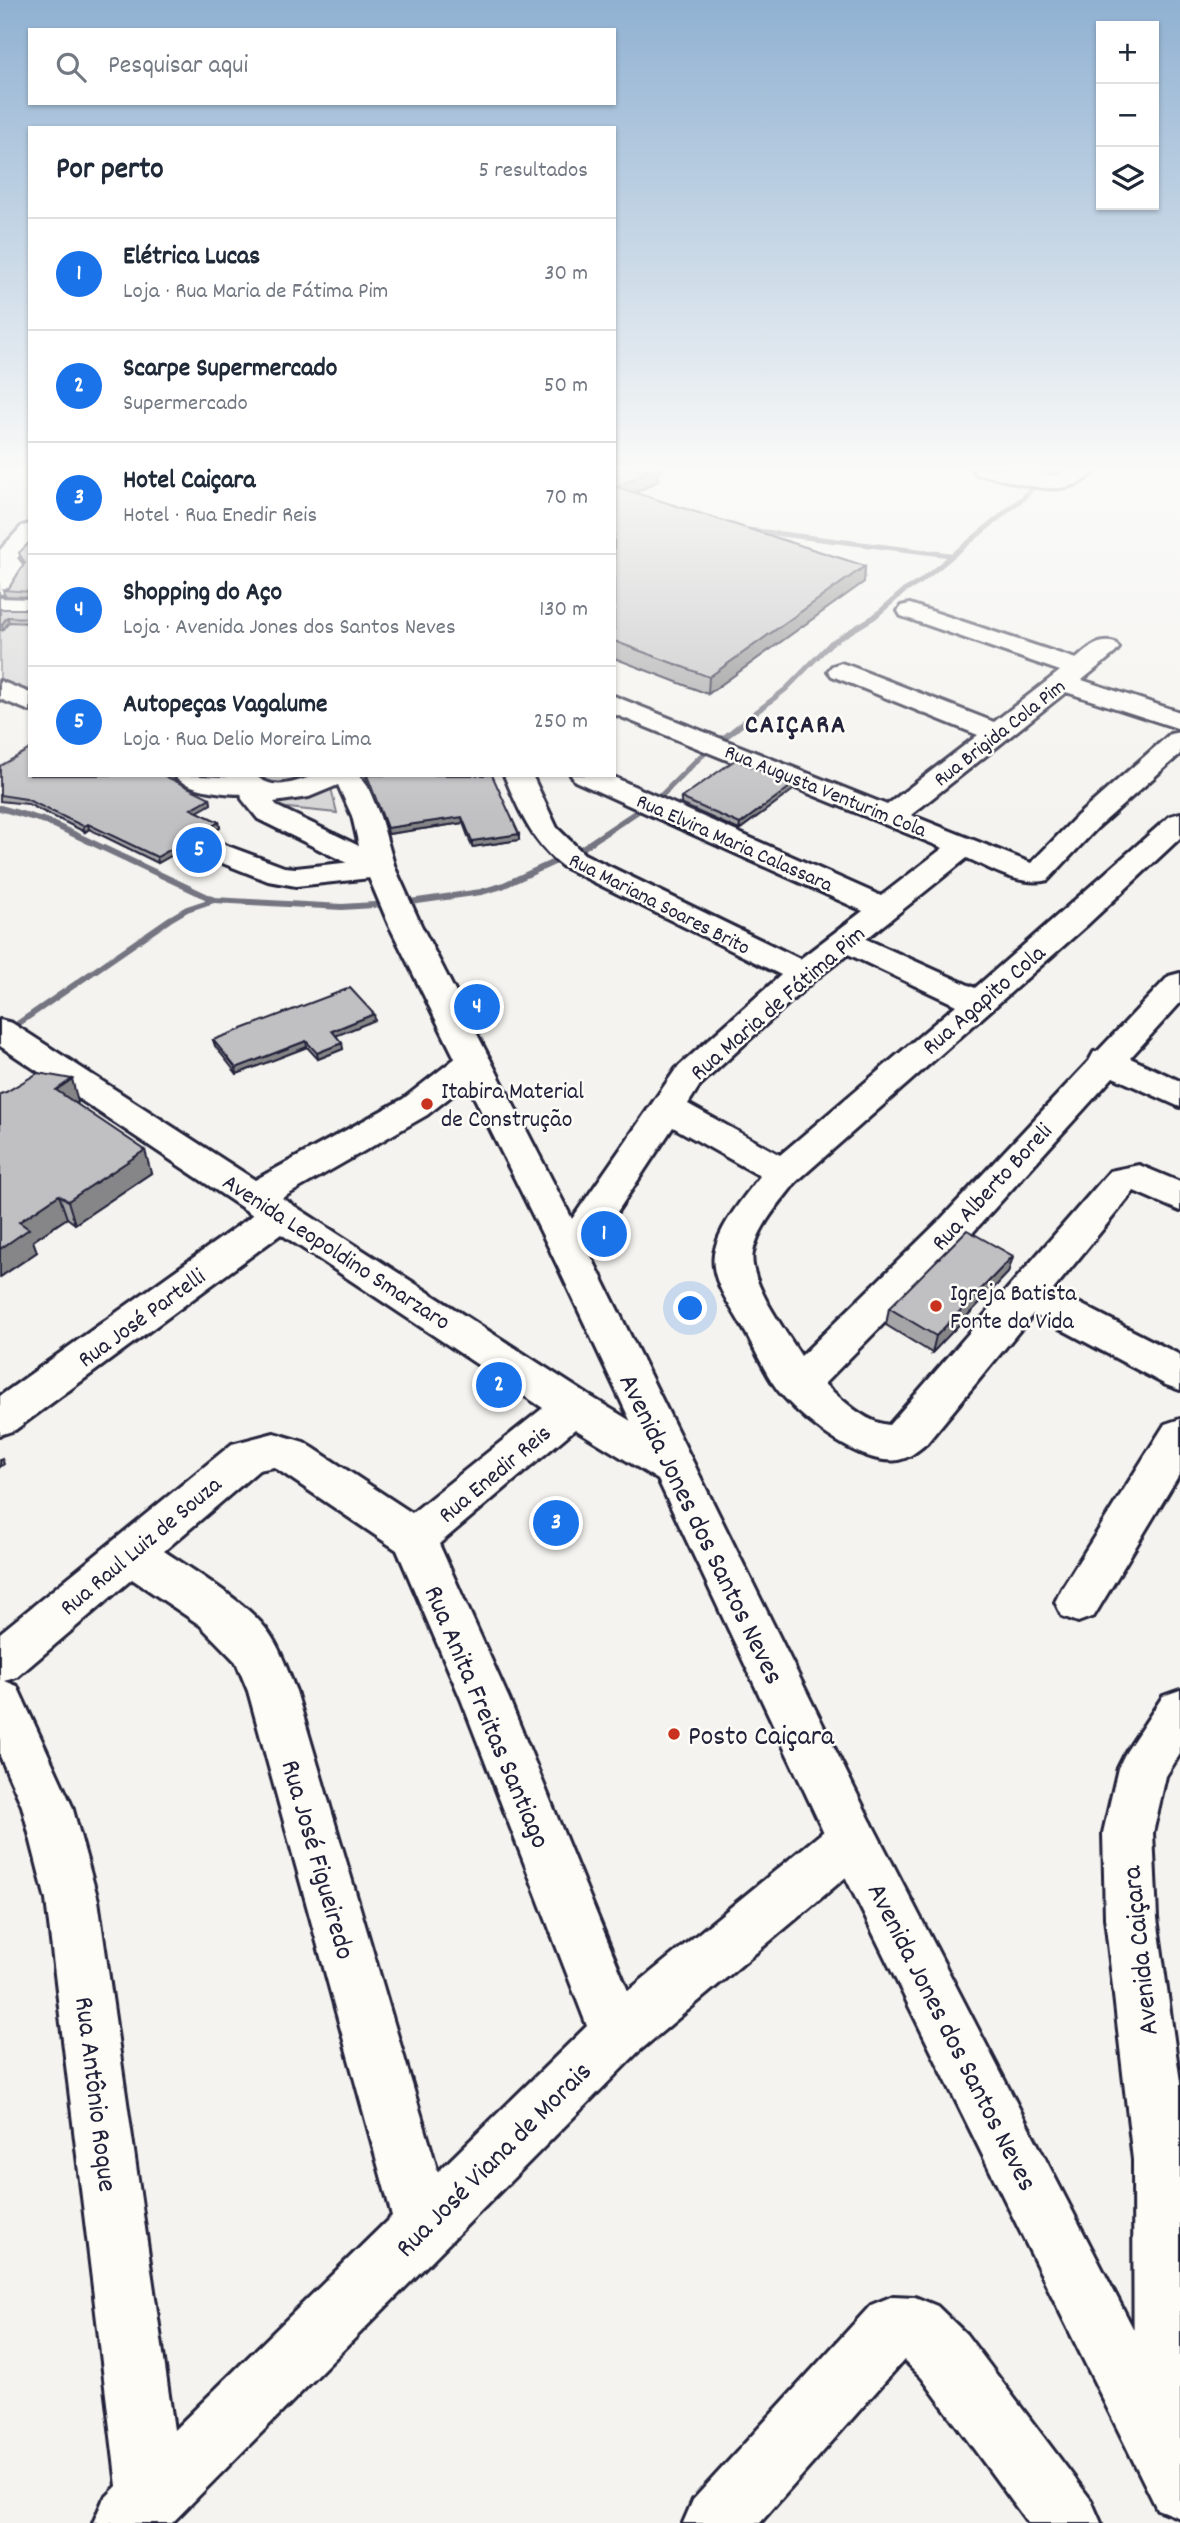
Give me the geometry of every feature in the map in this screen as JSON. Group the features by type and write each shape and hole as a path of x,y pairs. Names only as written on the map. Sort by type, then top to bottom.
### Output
{"main road":[{"path":"0,605 28,606"},
{"path":"910,611 1180,722"},
{"name":"Rua Brigida Cola Pim","path":"891,816 1106,648"},
{"path":"841,671 997,733"},
{"path":"0,689 28,702"},
{"name":"Rua Augusta Venturim Cola","path":"617,694 716,745 1023,872 1037,874 1087,822 1180,740"},
{"path":"194,777 217,784 248,783 271,792 295,792 318,786 331,777"},
{"name":"Avenida Jones dos Santos Neves","path":"346,777 354,787 366,816 392,894 570,1252 853,1839 1173,2470"},
{"name":"Rua Mariana Soares Brito","path":"519,777 539,824 569,858 803,973"},
{"name":"Rua Elvira Maria Calassara","path":"589,777 885,909"},
{"path":"248,783 256,799 268,813 392,894"},
{"name":"Rua Agapito Cola","path":"797,1385 736,1280 733,1254 747,1220 783,1173 1075,919 1180,822"},
{"name":"Rua Maria de Fátima Pim","path":"570,1252 688,1077 803,973 963,847"},
{"path":"217,851 279,875 392,894"},
{"path":"846,941 978,1002"},
{"name":"Rua Alberto Boreli","path":"797,1385 952,1231 1106,1060 1180,983"},
{"name":"Avenida Leopoldino Smarzaro","path":"0,1031 269,1205 573,1407 675,1469"},
{"path":"1106,1060 1180,1095"},
{"name":"Rua José Partelli","path":"0,1418 269,1205 415,1107 474,1061"},
{"path":"24,1091 59,1069"},
{"path":"667,1108 783,1173"},
{"path":"797,1385 844,1424 875,1441 897,1443 911,1432 1123,1180 1139,1178 1180,1198"},
{"path":"1027,1293 1180,1374"},
{"name":"Rua Enedir Reis","path":"414,1538 573,1407"},
{"path":"1078,1602 1180,1436"},
{"name":"Rua Raul Luiz de Souza","path":"0,1662 247,1456 274,1450 289,1454 414,1538"},
{"name":"Rua Anita Freitas Santiago","path":"414,1538 485,1699 618,2034"},
{"name":"Rua José Figueiredo","path":"129,1552 216,1611 254,1649 272,1691 424,2224"},
{"name":"Rua Antônio Roque","path":"0,1701 47,1806 72,1900 138,2510"},
{"name":"Avenida Caiçara","path":"1173,2470 1162,2160 1131,1918 1128,1833 1143,1769 1180,1712"},
{"name":"Rua José Viana de Morais","path":"138,2510 618,2034 853,1839"},
{"path":"716,2523 893,2327 915,2328 944,2356 1068,2523"}],"shaded area":[{"path":"0,587 28,587 28,655 0,660"},
{"path":"0,609 28,613 28,696 0,686"},
{"path":"198,777 328,777 337,813 259,805"}],"building":[{"path":"28,587 28,592 3,590"},
{"path":"616,587 836,587 709,677 616,642"},
{"path":"0,609 28,609 28,618 7,617 0,624"},
{"path":"28,750 28,777 167,777 210,798 191,809 219,822 157,857 88,824 83,826 26,799 0,795 0,766"},
{"path":"735,760 794,784 740,824 681,798"},
{"path":"368,777 493,777 519,834 472,841 462,817 387,828"},
{"path":"350,988 374,1014 332,1031 342,1043 317,1053 306,1041 236,1068 213,1040"},
{"path":"38,1073 72,1079 56,1090 145,1150 68,1201 59,1195 19,1222 29,1229 0,1249 0,1094"},
{"name":"Igreja Batista Fonte da Vida","path":"967,1230 1013,1256 936,1336 889,1308"}],"waterway":[{"path":"746,720 786,689 831,643 874,617 912,587"},
{"path":"403,903 481,892 502,886 578,851 662,795 700,757 748,719"},
{"path":"0,808 46,821 214,900"},
{"path":"19,1023 170,919 187,909 214,900"},
{"path":"214,900 342,907 390,904"}],"place":[{"name":"Autopeças Vagalume","path":"199,850"},
{"name":"Shopping do Aço","path":"477,1007"},
{"name":"Itabira Material de Construção","path":"427,1104"},
{"name":"Elétrica Lucas","path":"604,1234"},
{"name":"Igreja Batista Fonte da Vida","path":"936,1306"},
{"name":"Scarpe Supermercado","path":"499,1385"},
{"name":"Hotel Caiçara","path":"556,1523"},
{"name":"Posto Caiçara","path":"674,1734"}],"district":[{"name":"CAIÇARA","path":"796,723"}]}
